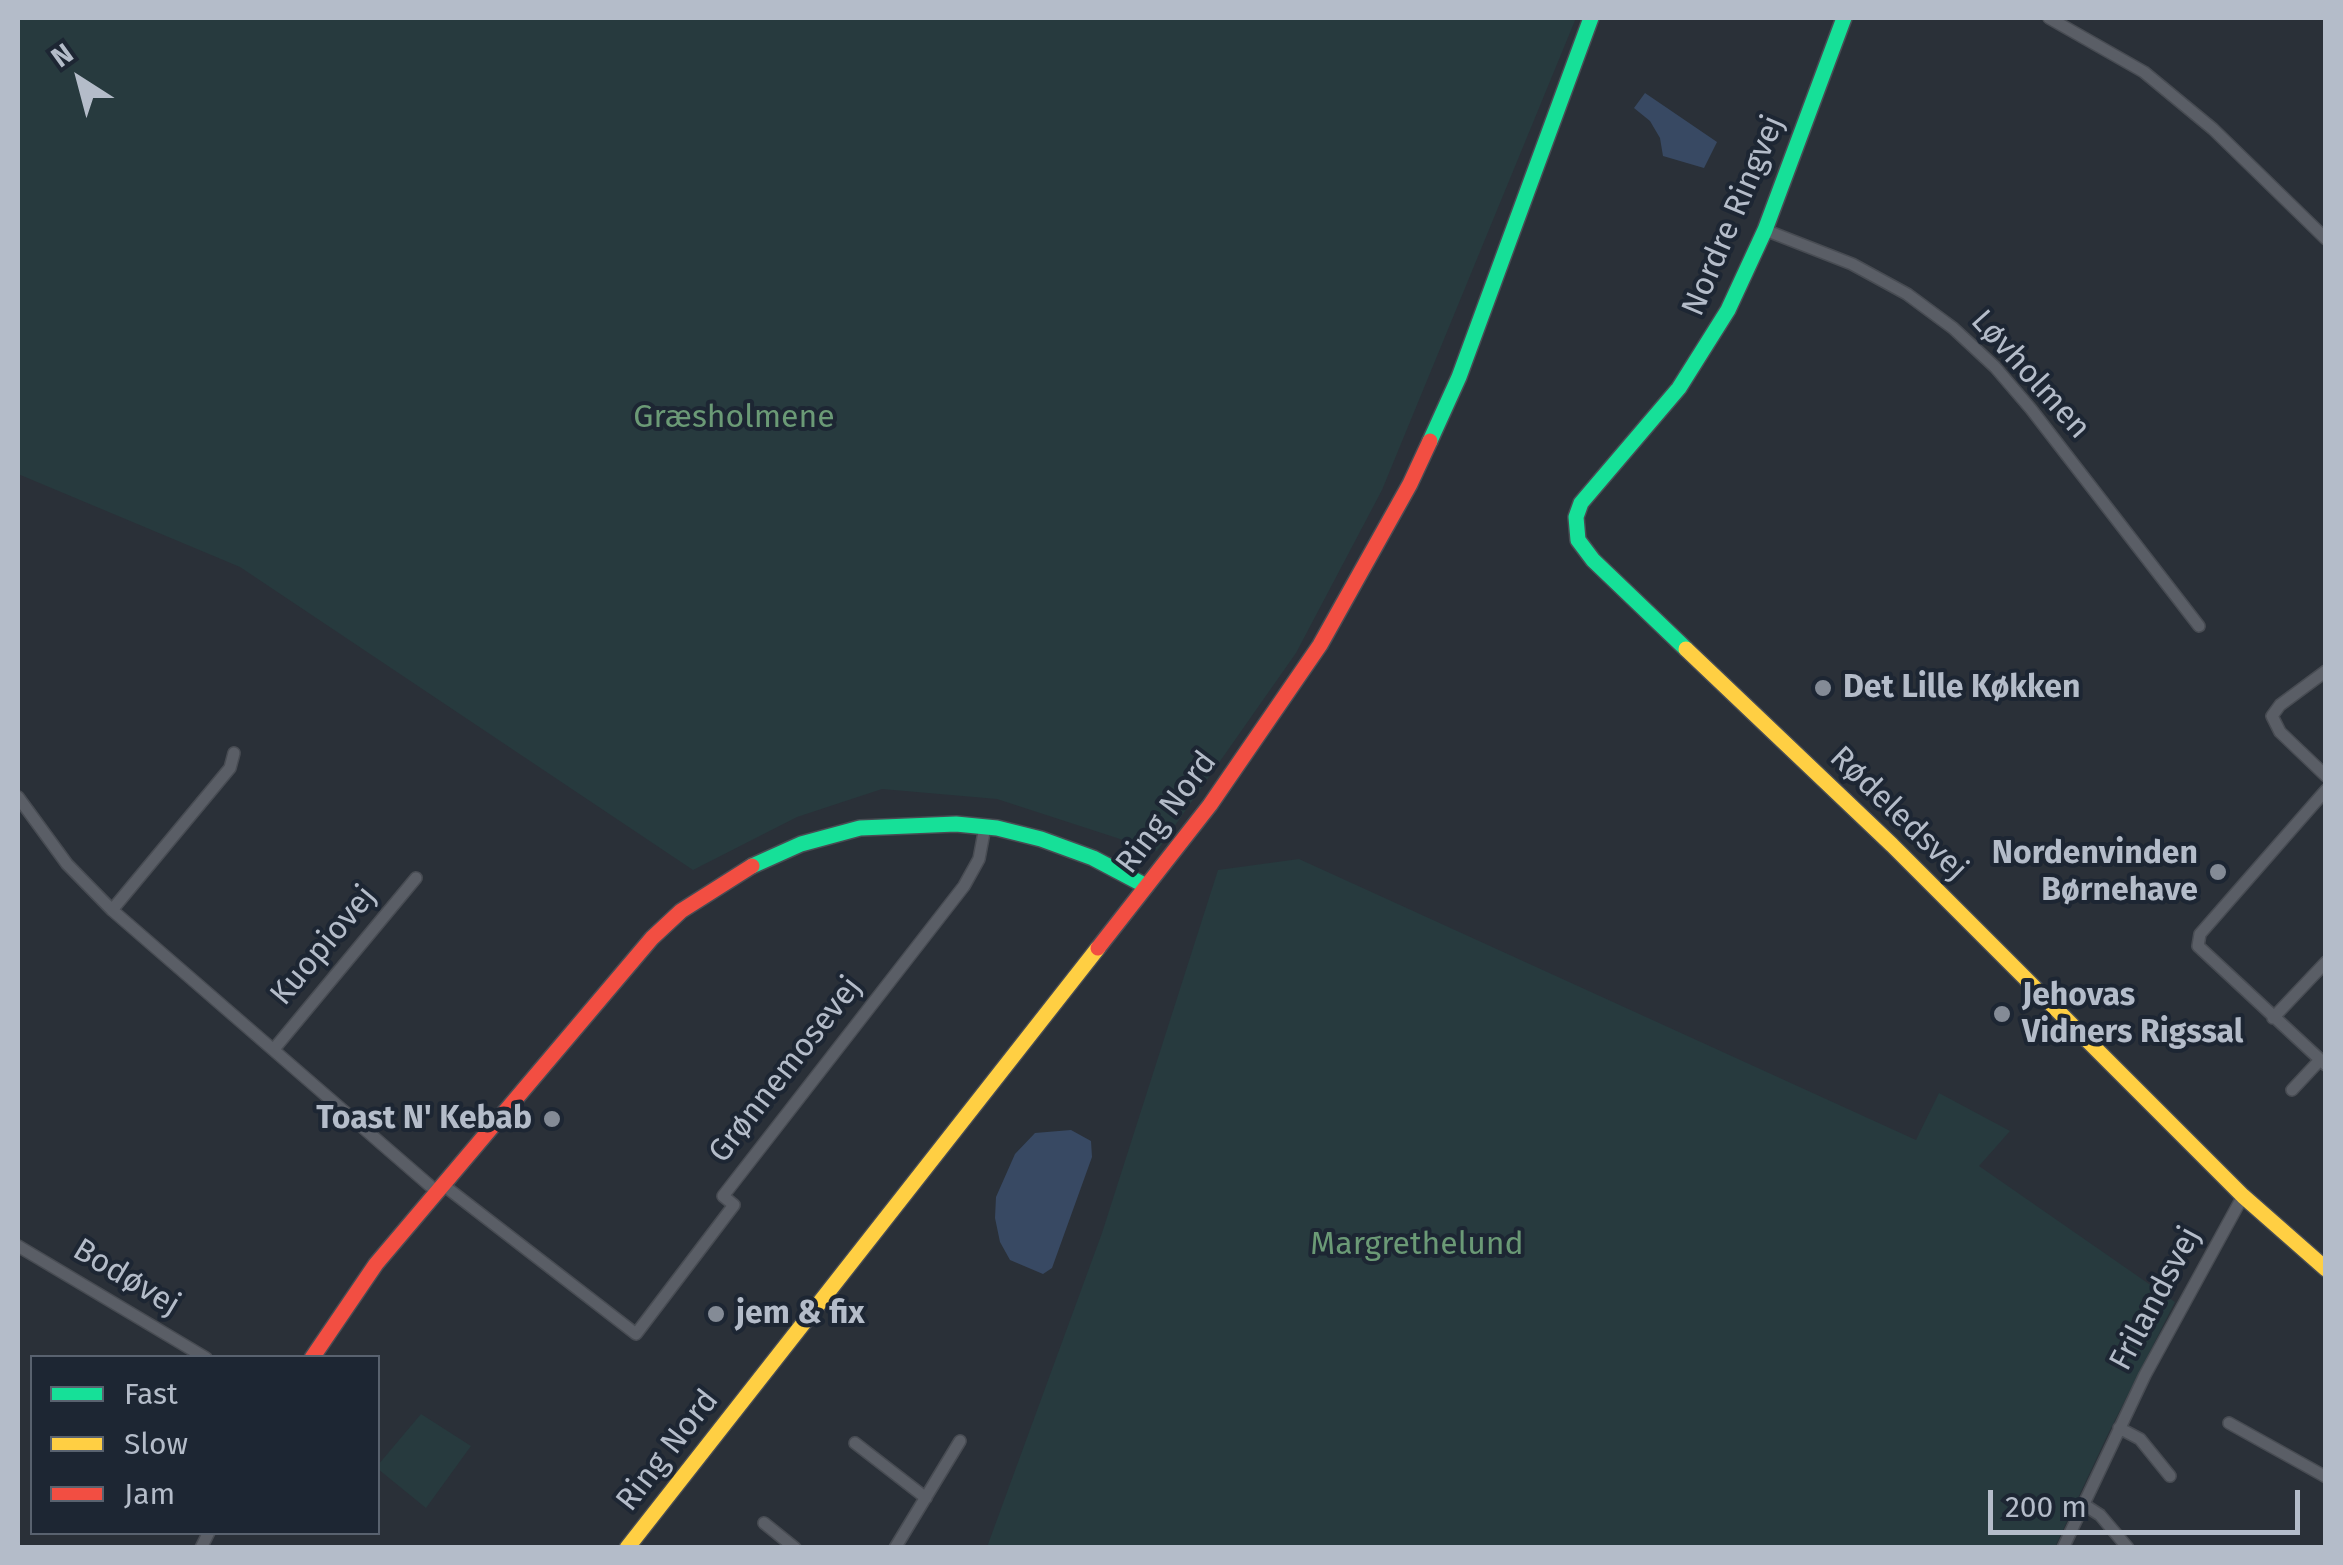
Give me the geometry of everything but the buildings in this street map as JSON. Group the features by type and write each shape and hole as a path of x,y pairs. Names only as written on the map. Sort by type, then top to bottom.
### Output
{"street":[{"name":"Ring Nord","path":"627,1548 1210,806 1320,645 1410,484 1459,378 1591,18"},
{"name":"Nordre Ringvej","path":"1576,517 1588,492 1679,388 1709,342 1765,230 1844,18"},
{"path":"2049,18 2144,72 2213,129 2326,238"},
{"name":"Løvholmen","path":"1765,230 1852,264 1907,294 1953,328 2032,408 2199,626"},
{"name":"Rødeledsvej","path":"1576,517 1578,540 1593,560 1892,845 2243,1196 2326,1269"},
{"path":"2326,671 2280,705 2272,716 2280,732 2326,776"},
{"path":"112,910 230,768 234,753"},
{"path":"2292,1090 2323,1063 2198,946 2200,934 2326,790"},
{"name":"Kuopiovej","path":"18,796 67,864 112,910 439,1188"},
{"path":"314,1355 376,1264 652,938 681,911 720,884 801,844 860,828 924,823 985,827 1063,847 1146,886"},
{"name":"Grønnemosevej","path":"439,1188 636,1334 734,1205 723,1196 964,886 979,860 985,827"},
{"name":"Kuopiovej","path":"274,1049 416,878"},
{"path":"2274,1018 2326,962"},
{"name":"Frilandsvej","path":"2062,1548 2119,1428 2243,1196"},
{"name":"Bodøvej","path":"18,1246 201,1355"},
{"path":"2229,1422 2326,1477"},
{"path":"2119,1428 2140,1439 2170,1476"},
{"path":"896,1548 960,1440"},
{"path":"855,1444 926,1498"},
{"path":"2083,1504 2100,1515 2128,1548"},
{"path":"764,1523 794,1548"}],"green space":[{"name":"Græsholmene","path":"18,18 1576,18 1382,490 1296,653 1157,851 997,799 882,789 797,817 693,870 240,567 18,474"},
{"name":"Margrethelund","path":"1299,859 1916,1140 1939,1093 2010,1131 1979,1166 2175,1302 2055,1547 987,1547 1102,1233 1218,870"},
{"path":"421,1414 471,1446 426,1508 380,1471 380,1463"}],"water":[{"path":"1645,93 1717,142 1704,168 1663,156 1660,138 1650,121 1634,108"},
{"path":"1071,1130 1091,1141 1092,1157 1052,1268 1043,1274 1010,1260 1000,1242 996,1197 1015,1154 1035,1133"}],"traffic: fast":[{"path":"1430,441 1459,377 1591,18"},
{"path":"1686,649 1593,560 1578,540 1576,517 1581,503 1679,388 1728,310 1765,230 1844,18"},
{"path":"752,866 801,844 860,828 956,824 997,828 1041,839 1093,858 1146,886"}],"traffic: slow":[{"path":"1686,649 1892,845 2243,1196 2326,1269"},
{"path":"627,1548 1098,948"}],"traffic: jam":[{"path":"1098,948 1210,805 1320,645 1430,441"},
{"path":"314,1355 376,1264 652,938 681,911 752,866"}],"place":[{"name":"Det Lille Køkken","path":"1823,688"},
{"name":"Nordenvinden Børnehave","path":"2218,872"},
{"name":"Jehovas Vidners Rigssal","path":"2002,1014"},
{"name":"Toast N' Kebab","path":"552,1119"},
{"name":"jem & fix","path":"716,1314"}]}
